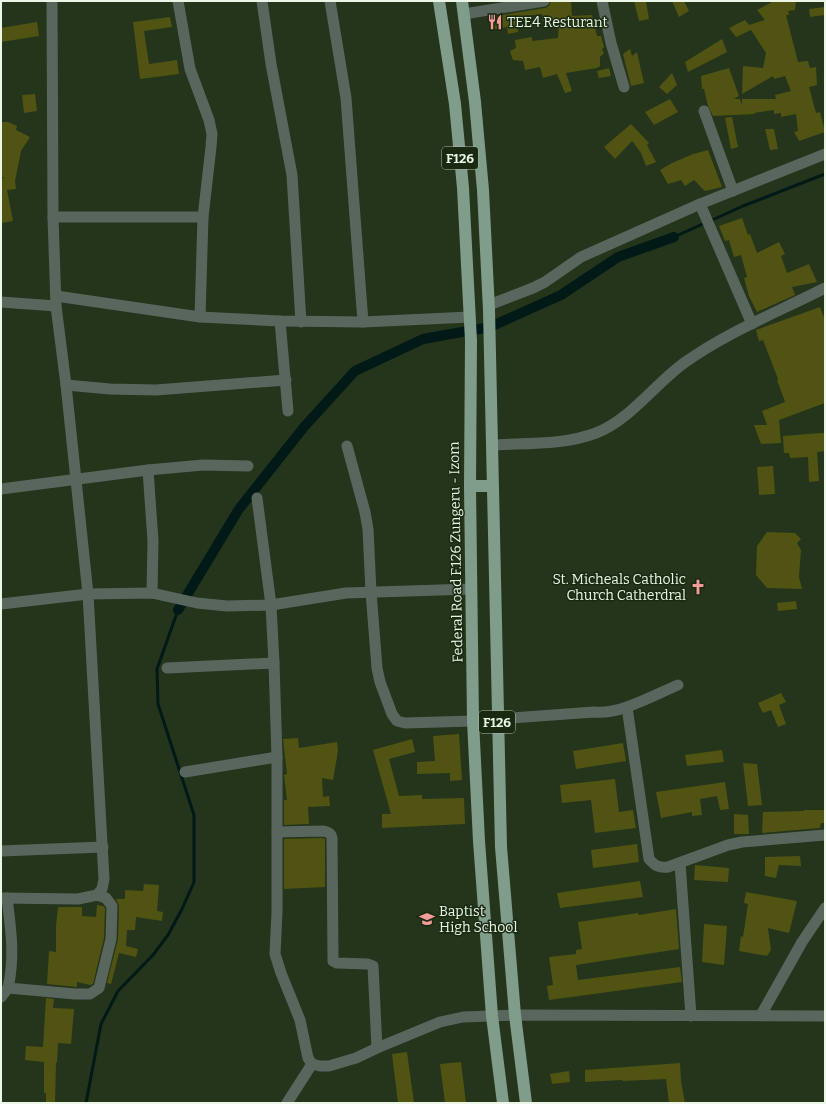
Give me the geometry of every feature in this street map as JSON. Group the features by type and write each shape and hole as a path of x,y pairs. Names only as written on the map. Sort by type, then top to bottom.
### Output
{"main road":[{"name":"Federal Road F.126 Zungeru - Izom","path":"439,1 455,104 463,188 471,341 470,486 473,720 479,841 492,1016 503,1103"},
{"name":"F126","path":"462,1 475,102 483,190 489,307 501,847 515,1015 526,1103"},
{"path":"470,486 492,486"}],"street":[{"path":"52,1 53,217 56,301 88,594 104,879 102,889 97,895"},
{"path":"178,1 190,69 209,120 212,134 212,147 202,217 200,317"},
{"path":"262,1 271,64 292,175 302,322"},
{"path":"330,1 346,98 363,322"},
{"path":"464,14 544,1"},
{"path":"602,1 624,87"},
{"path":"704,111 733,192"},
{"path":"489,307 545,282 581,257 700,204 825,154"},
{"path":"700,204 752,324"},
{"path":"53,217 202,217"},
{"path":"492,445 566,441 597,433 620,419 682,364 711,345 825,288"},
{"path":"1,302 56,301 200,317 302,322 470,319"},
{"path":"280,321 288,410"},
{"path":"66,385 110,389 156,390 286,380"},
{"path":"347,446 368,528 377,668 380,682 392,714 397,720 405,723 473,720"},
{"path":"1,490 148,470 203,466 248,466"},
{"path":"148,470 153,541 152,593"},
{"path":"257,498 270,605 274,663 277,757 277,912 275,954 279,968 300,1020 308,1058 312,1064 329,1066 356,1058 440,1022 463,1017 515,1015 825,1016"},
{"path":"1,604 88,594 152,593 197,603 220,606 270,605 346,593 471,589"},
{"path":"167,668 274,663"},
{"path":"497,719 594,712 604,713 627,707 678,685"},
{"path":"627,707 649,859 653,865 660,868 668,867 728,845 742,842 825,835"},
{"path":"185,772 277,757"},
{"path":"276,832 323,831 328,832 331,835 333,961 337,963 368,964 373,966 377,1048"},
{"path":"1,851 102,847"},
{"path":"680,863 691,1016"},
{"path":"97,895 106,898 112,906 112,939 99,988 90,994 4,992 11,974 12,949 4,898 78,899 97,895"},
{"path":"761,1015 802,942 825,908"},
{"path":"287,1103 312,1064"}],"building":[{"path":"551,1 571,1 572,16 592,15 597,36 601,36 604,47 602,49 604,53 600,57 600,66 597,68 566,73 572,91 565,93 557,74 543,78 540,67 525,70 523,61 513,60 510,51 516,48 515,40 532,37 532,41 558,38 559,20 543,21 542,14 525,16 526,21 517,21 518,32 508,34 507,27 490,30 489,17 545,8 549,6"},
{"path":"634,1 646,1 649,19 639,21"},
{"path":"672,1 684,1 689,11 679,17"},
{"path":"774,1 796,1 795,10 788,11 789,15 786,15 798,62 808,61 810,68 816,67 817,85 809,87 816,113 820,112 825,132 799,141 794,132 798,131 796,114 781,117 781,113 774,114 774,110 754,113 755,114 713,116 708,106 704,89 702,89 701,76 729,68 739,96 734,99 740,99 742,105 742,99 776,99 775,95 791,91 785,76 774,79 773,76 742,94 743,66 763,68 766,53 751,30 736,37 729,28 745,20 749,25 765,20 757,10"},
{"path":"825,7 825,15 810,17 809,9"},
{"path":"170,17 172,27 144,31 149,64 177,60 179,74 140,79 133,22"},
{"path":"37,22 39,36 1,42 1,28"},
{"path":"722,39 727,52 688,72 685,62"},
{"path":"630,49 632,56 637,52 644,83 631,86 623,54"},
{"path":"609,68 611,76 599,78 597,71"},
{"path":"672,73 677,85 667,94 659,87"},
{"path":"35,94 37,111 24,113 22,95"},
{"path":"670,99 678,112 654,125 645,112"},
{"path":"732,117 738,147 731,149 725,118"},
{"path":"1,122 8,122 17,126 16,130 30,137 21,151 15,181 16,189 7,190 13,221 1,223 1,179 4,177 1,178"},
{"path":"631,124 649,143 647,145 656,162 646,166 641,153 632,141 615,159 604,147"},
{"path":"765,129 774,129 778,149 770,150"},
{"path":"708,150 722,187 705,191 694,180 685,186 681,180 668,184 660,170 693,154"},
{"path":"742,218 757,253 779,242 785,254 781,256 787,273 809,264 817,282 792,287 795,295 757,312 749,296 744,278 747,277 741,255 734,257 729,240 725,241 719,226"},
{"path":"820,307 825,320 825,403 779,420 781,443 761,444 754,425 767,425 762,411 785,402 763,340 759,341 756,330"},
{"path":"825,433 825,451 817,452 819,481 809,482 808,457 790,458 789,453 784,453 783,436"},
{"path":"773,466 775,494 759,495 757,467"},
{"path":"767,532 795,533 801,539 797,543 801,550 799,577 802,589 767,588 756,575 757,546"},
{"path":"796,601 797,609 778,611 777,603"},
{"path":"781,693 786,702 779,705 786,724 778,727 771,710 763,713 758,703"},
{"path":"459,734 462,780 450,781 450,773 417,774 417,762 435,761 433,736"},
{"path":"298,738 299,748 337,742 338,751 333,780 322,778 323,797 329,796 330,806 308,807 309,824 284,825 284,800 287,800 284,775 287,774 283,739"},
{"path":"412,739 415,752 389,759 399,796 422,795 422,799 464,798 465,824 382,828 382,814 391,814 373,750"},
{"path":"623,743 626,761 576,769 573,751"},
{"path":"722,750 724,762 687,766 685,755"},
{"path":"743,763 757,764 762,805 748,806"},
{"path":"615,779 619,812 633,810 636,828 595,833 591,800 562,803 560,785"},
{"path":"725,782 729,809 720,810 717,796 700,799 702,815 692,816 692,812 661,818 656,792"},
{"path":"825,810 825,823 821,823 820,828 762,833 763,812"},
{"path":"734,814 748,815 749,834 734,834"},
{"path":"284,839 325,839 325,887 284,889"},
{"path":"637,844 639,862 593,868 591,850"},
{"path":"800,856 801,866 779,865 776,878 765,876 765,857"},
{"path":"695,865 729,868 728,882 694,880"},
{"path":"640,881 643,897 560,908 557,893"},
{"path":"144,884 159,885 157,911 163,912 162,921 136,917 135,930 127,930 126,946 138,949 136,957 119,953 111,984 107,983 118,939 119,906 116,899 125,899 125,890 143,891"},
{"path":"746,892 797,901 789,933 768,928 771,950 767,956 739,951 741,936 743,937 748,904 744,903"},
{"path":"97,905 105,908 104,938 93,984 90,985 77,982 77,987 47,984 49,951 56,952 58,907 82,907 82,916 96,917"},
{"path":"676,909 679,949 576,965 578,980 680,967 682,982 549,1000 547,986 553,985 549,957 576,954 576,950 582,949 578,922"},
{"path":"704,924 727,926 724,965 702,962"},
{"path":"46,998 54,999 53,1008 74,1009 71,1044 58,1043 55,1103 46,1103 46,1093 44,1093 44,1062 25,1060 26,1046 43,1047"},
{"path":"407,1052 414,1103 398,1103 392,1054"},
{"path":"461,1062 466,1103 445,1103 440,1064"},
{"path":"680,1063 681,1081 685,1103 669,1103 666,1079 585,1082 585,1070"},
{"path":"569,1071 570,1082 552,1084 550,1074"}],"waterway":[{"path":"710,221 743,206 825,174"},
{"path":"674,237 705,223"},
{"path":"178,610 239,509 304,427 355,371 423,339 490,327 561,295 618,257 674,237"},
{"path":"86,1103 101,1024 118,991 153,955 168,935 194,882 194,815 158,704 157,669 178,610"}],"place":[{"name":"TEE4 Resturant","path":"495,22"},
{"name":"St. Micheals Catholic Church Catherdral","path":"698,587"},
{"name":"Baptist High School","path":"427,919"}]}
